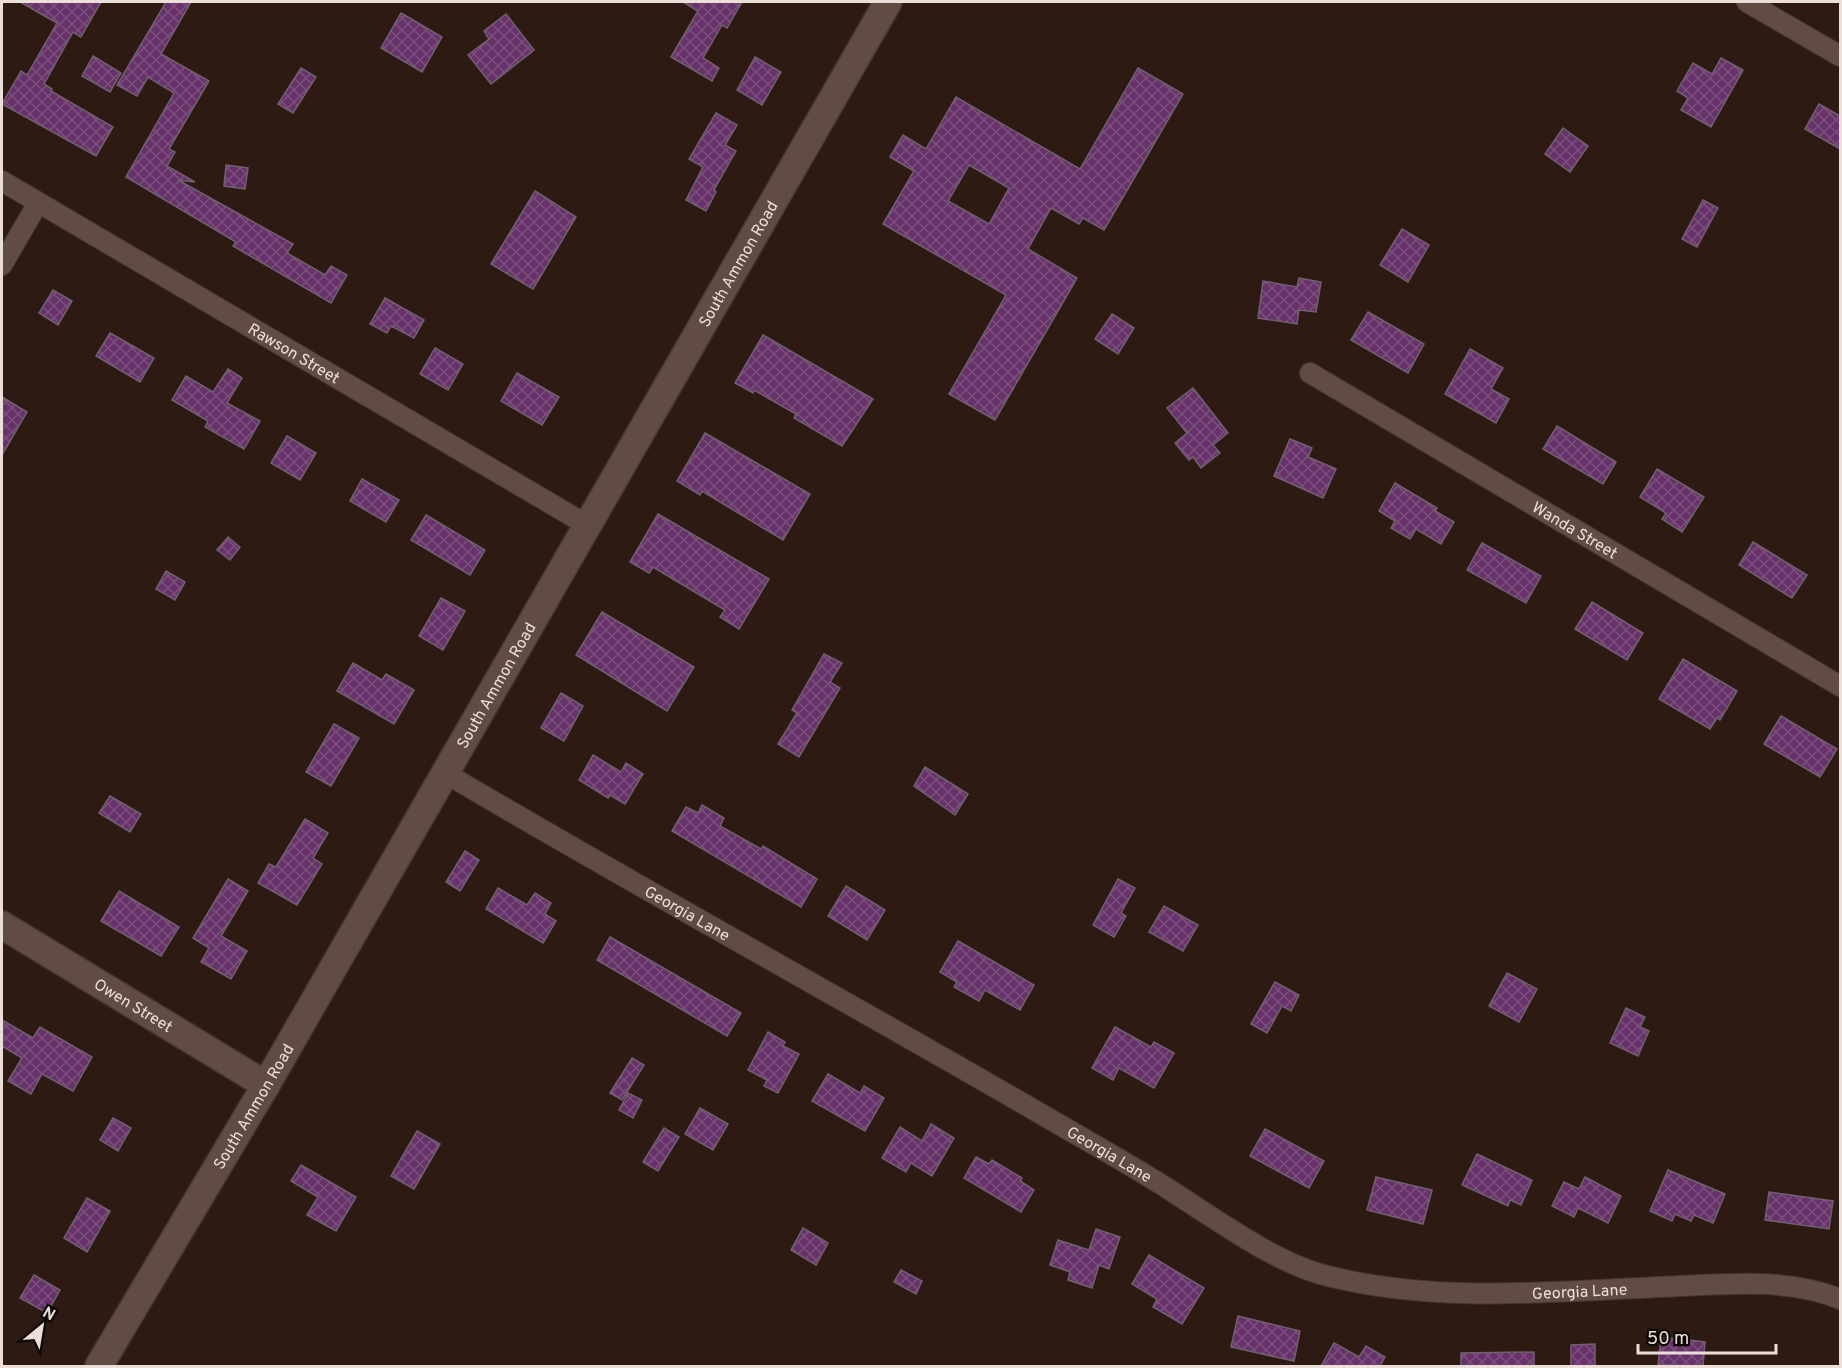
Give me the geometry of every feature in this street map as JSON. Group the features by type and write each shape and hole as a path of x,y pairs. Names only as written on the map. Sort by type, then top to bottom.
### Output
{"main road":[{"name":"South Ammon Road","path":"99,1366 266,1085 888,2"},
{"name":"Owen Street","path":"2,925 266,1085"}],"street":[{"path":"1747,2 1840,56"},
{"name":"Rawson Street","path":"2,180 587,525"},
{"path":"2,265 38,202"},
{"name":"Wanda Street","path":"1310,373 1840,686"},
{"name":"Georgia Lane","path":"445,773 1082,1137 1249,1241 1323,1275 1367,1285 1435,1292 1506,1293 1775,1284 1820,1291 1840,1299"}],"building":[{"path":"20,2 101,2 81,37 73,32 44,84 52,89 51,91 113,127 96,156 2,104 21,71 27,75 57,23"},
{"path":"166,2 191,2 161,54 209,81 169,149 175,152 167,166 195,182 178,180 293,244 287,253 325,275 331,266 347,275 331,303 233,246 236,242 126,177 174,93 148,77 137,96 117,85"},
{"path":"683,2 742,2 727,28 722,25 703,58 719,68 712,81 671,57 698,11"},
{"path":"401,13 442,37 422,72 381,48"},
{"path":"506,14 534,50 491,84 468,55 489,39 484,31"},
{"path":"93,56 121,73 110,92 82,76"},
{"path":"755,57 781,72 762,105 737,90"},
{"path":"1721,58 1743,70 1711,127 1681,110 1688,98 1677,91 1693,63 1712,74"},
{"path":"301,68 316,77 293,113 278,104"},
{"path":"1138,68 1183,94 1104,230 1083,218 1079,224 1051,208 1028,249 1077,278 995,420 949,394 1006,295 883,224 914,171 890,157 903,135 926,149 956,97 1080,169","holes":["969,165 1009,188 989,224 948,201"]},
{"path":"1819,104 1840,116 1840,149 1805,129"},
{"path":"716,113 737,125 725,145 736,151 714,190 716,192 706,211 686,200 703,167 689,159"},
{"path":"1563,128 1588,146 1570,172 1545,154"},
{"path":"226,165 248,168 245,189 224,186"},
{"path":"535,191 576,217 533,289 491,264"},
{"path":"1703,200 1718,208 1697,247 1682,239"},
{"path":"1402,229 1429,245 1408,282 1380,265"},
{"path":"1299,278 1321,282 1316,312 1299,310 1297,324 1258,318 1263,281 1297,287"},
{"path":"53,290 72,301 58,325 39,313"},
{"path":"385,298 424,320 414,338 391,326 387,333 370,324"},
{"path":"1368,312 1424,344 1408,373 1351,340"},
{"path":"1112,314 1134,328 1118,354 1095,339"},
{"path":"110,333 154,358 140,382 96,356"},
{"path":"763,335 873,399 842,446 794,418 796,414 754,390 753,393 735,383"},
{"path":"435,348 463,364 448,390 420,374"},
{"path":"1470,349 1503,368 1491,389 1509,399 1496,423 1445,394"},
{"path":"228,369 242,378 227,403 260,421 244,449 205,427 208,421 172,400 186,376 213,392"},
{"path":"517,373 559,397 542,425 501,401"},
{"path":"1193,388 1228,433 1213,445 1220,453 1201,468 1193,457 1189,460 1175,443 1187,433 1167,408"},
{"path":"2,397 27,412 2,455"},
{"path":"1557,426 1616,462 1603,484 1543,449"},
{"path":"705,433 810,494 783,540 702,491 700,495 677,481"},
{"path":"287,436 316,453 300,480 271,463"},
{"path":"1290,439 1312,448 1308,457 1336,469 1323,498 1274,476"},
{"path":"1657,469 1704,497 1682,532 1662,519 1666,513 1640,497"},
{"path":"362,479 399,500 386,522 350,501"},
{"path":"1395,483 1437,508 1435,511 1454,522 1441,544 1416,529 1410,539 1391,528 1395,521 1379,511"},
{"path":"658,514 769,579 739,629 720,617 725,610 653,567 649,573 630,562"},
{"path":"426,515 485,550 470,575 411,540"},
{"path":"228,537 240,547 230,560 217,550"},
{"path":"1753,542 1807,575 1792,598 1739,565"},
{"path":"1482,543 1541,576 1526,603 1467,570"},
{"path":"166,571 185,582 175,600 156,589"},
{"path":"441,598 465,611 443,650 419,636"},
{"path":"1592,602 1643,633 1627,660 1575,629"},
{"path":"602,612 694,667 667,711 576,655"},
{"path":"824,654 842,663 830,682 840,688 799,757 778,744 797,713 792,710"},
{"path":"1683,659 1737,691 1720,720 1717,718 1710,729 1659,699"},
{"path":"353,663 382,680 386,674 414,690 394,724 337,691"},
{"path":"561,693 583,706 564,741 541,728"},
{"path":"1781,716 1837,749 1820,777 1764,744"},
{"path":"334,724 359,738 331,786 306,772"},
{"path":"593,755 621,772 626,763 643,774 625,804 610,795 608,798 579,780"},
{"path":"925,767 968,794 955,815 914,786"},
{"path":"110,796 141,814 130,832 99,813"},
{"path":"702,805 724,818 720,826 761,849 763,846 817,879 801,907 672,831 686,807 698,813"},
{"path":"305,819 328,833 313,858 322,864 297,905 258,883 269,864 276,867"},
{"path":"465,851 479,860 460,891 446,882"},
{"path":"228,879 248,891 221,936 247,951 231,979 201,962 209,948 193,938"},
{"path":"1118,879 1135,888 1121,913 1126,916 1114,937 1093,925"},
{"path":"846,886 885,910 867,940 828,916"},
{"path":"498,888 527,905 535,893 551,903 545,914 556,921 543,943 486,909"},
{"path":"119,891 179,927 161,956 101,921"},
{"path":"1164,906 1198,925 1183,951 1149,932"},
{"path":"610,937 741,1013 727,1036 597,960"},
{"path":"958,941 1034,985 1020,1010 985,990 979,1001 954,987 957,982 940,972"},
{"path":"1507,973 1537,989 1519,1022 1489,1006"},
{"path":"1275,982 1299,995 1291,1011 1282,1006 1267,1033 1251,1024"},
{"path":"1626,1008 1645,1017 1640,1027 1649,1031 1638,1056 1610,1043"},
{"path":"2,1020 33,1038 40,1027 92,1057 73,1091 42,1074 31,1094 8,1081 22,1058 2,1046"},
{"path":"1115,1027 1151,1047 1154,1042 1174,1053 1154,1088 1119,1068 1113,1080 1092,1068"},
{"path":"768,1032 785,1042 783,1046 799,1054 778,1093 764,1086 767,1080 748,1070"},
{"path":"632,1058 644,1065 622,1100 610,1093"},
{"path":"828,1074 860,1093 864,1086 884,1098 865,1131 812,1101"},
{"path":"628,1093 642,1100 633,1118 619,1110"},
{"path":"700,1108 728,1124 713,1150 685,1134"},
{"path":"113,1118 131,1128 118,1151 100,1140"},
{"path":"931,1124 954,1138 932,1176 911,1163 906,1172 882,1158 900,1127 922,1141"},
{"path":"664,1128 679,1137 658,1171 643,1162"},
{"path":"1265,1129 1324,1161 1309,1188 1250,1156"},
{"path":"417,1131 440,1144 414,1189 391,1176"},
{"path":"1477,1154 1532,1180 1521,1205 1510,1200 1508,1206 1462,1185"},
{"path":"976,1157 989,1164 992,1160 1022,1178 1020,1181 1034,1190 1021,1212 964,1178"},
{"path":"301,1165 356,1197 336,1231 307,1215 318,1197 291,1181"},
{"path":"1668,1170 1725,1194 1713,1223 1694,1215 1691,1221 1675,1214 1672,1221 1650,1211"},
{"path":"1376,1177 1432,1190 1423,1224 1367,1210"},
{"path":"1585,1177 1621,1196 1608,1223 1578,1208 1574,1217 1552,1206 1564,1182 1579,1189"},
{"path":"1769,1192 1833,1201 1829,1229 1765,1220"},
{"path":"87,1198 110,1211 87,1252 64,1238"},
{"path":"803,1228 828,1243 816,1265 791,1250"},
{"path":"1096,1229 1120,1237 1109,1269 1099,1265 1092,1288 1068,1280 1070,1272 1050,1265 1058,1240 1089,1250"},
{"path":"1149,1255 1204,1288 1182,1324 1153,1307 1157,1299 1132,1284"},
{"path":"901,1270 922,1281 916,1294 894,1282"},
{"path":"34,1275 60,1290 47,1313 20,1298"},
{"path":"1238,1316 1300,1331 1294,1361 1231,1347"},
{"path":"1661,1337 1705,1342 1703,1366 1658,1365"},
{"path":"1334,1343 1359,1357 1366,1346 1385,1357 1380,1366 1321,1366"},
{"path":"1595,1344 1595,1366 1571,1366 1571,1345"},
{"path":"1534,1352 1534,1366 1461,1366 1461,1353"}]}
